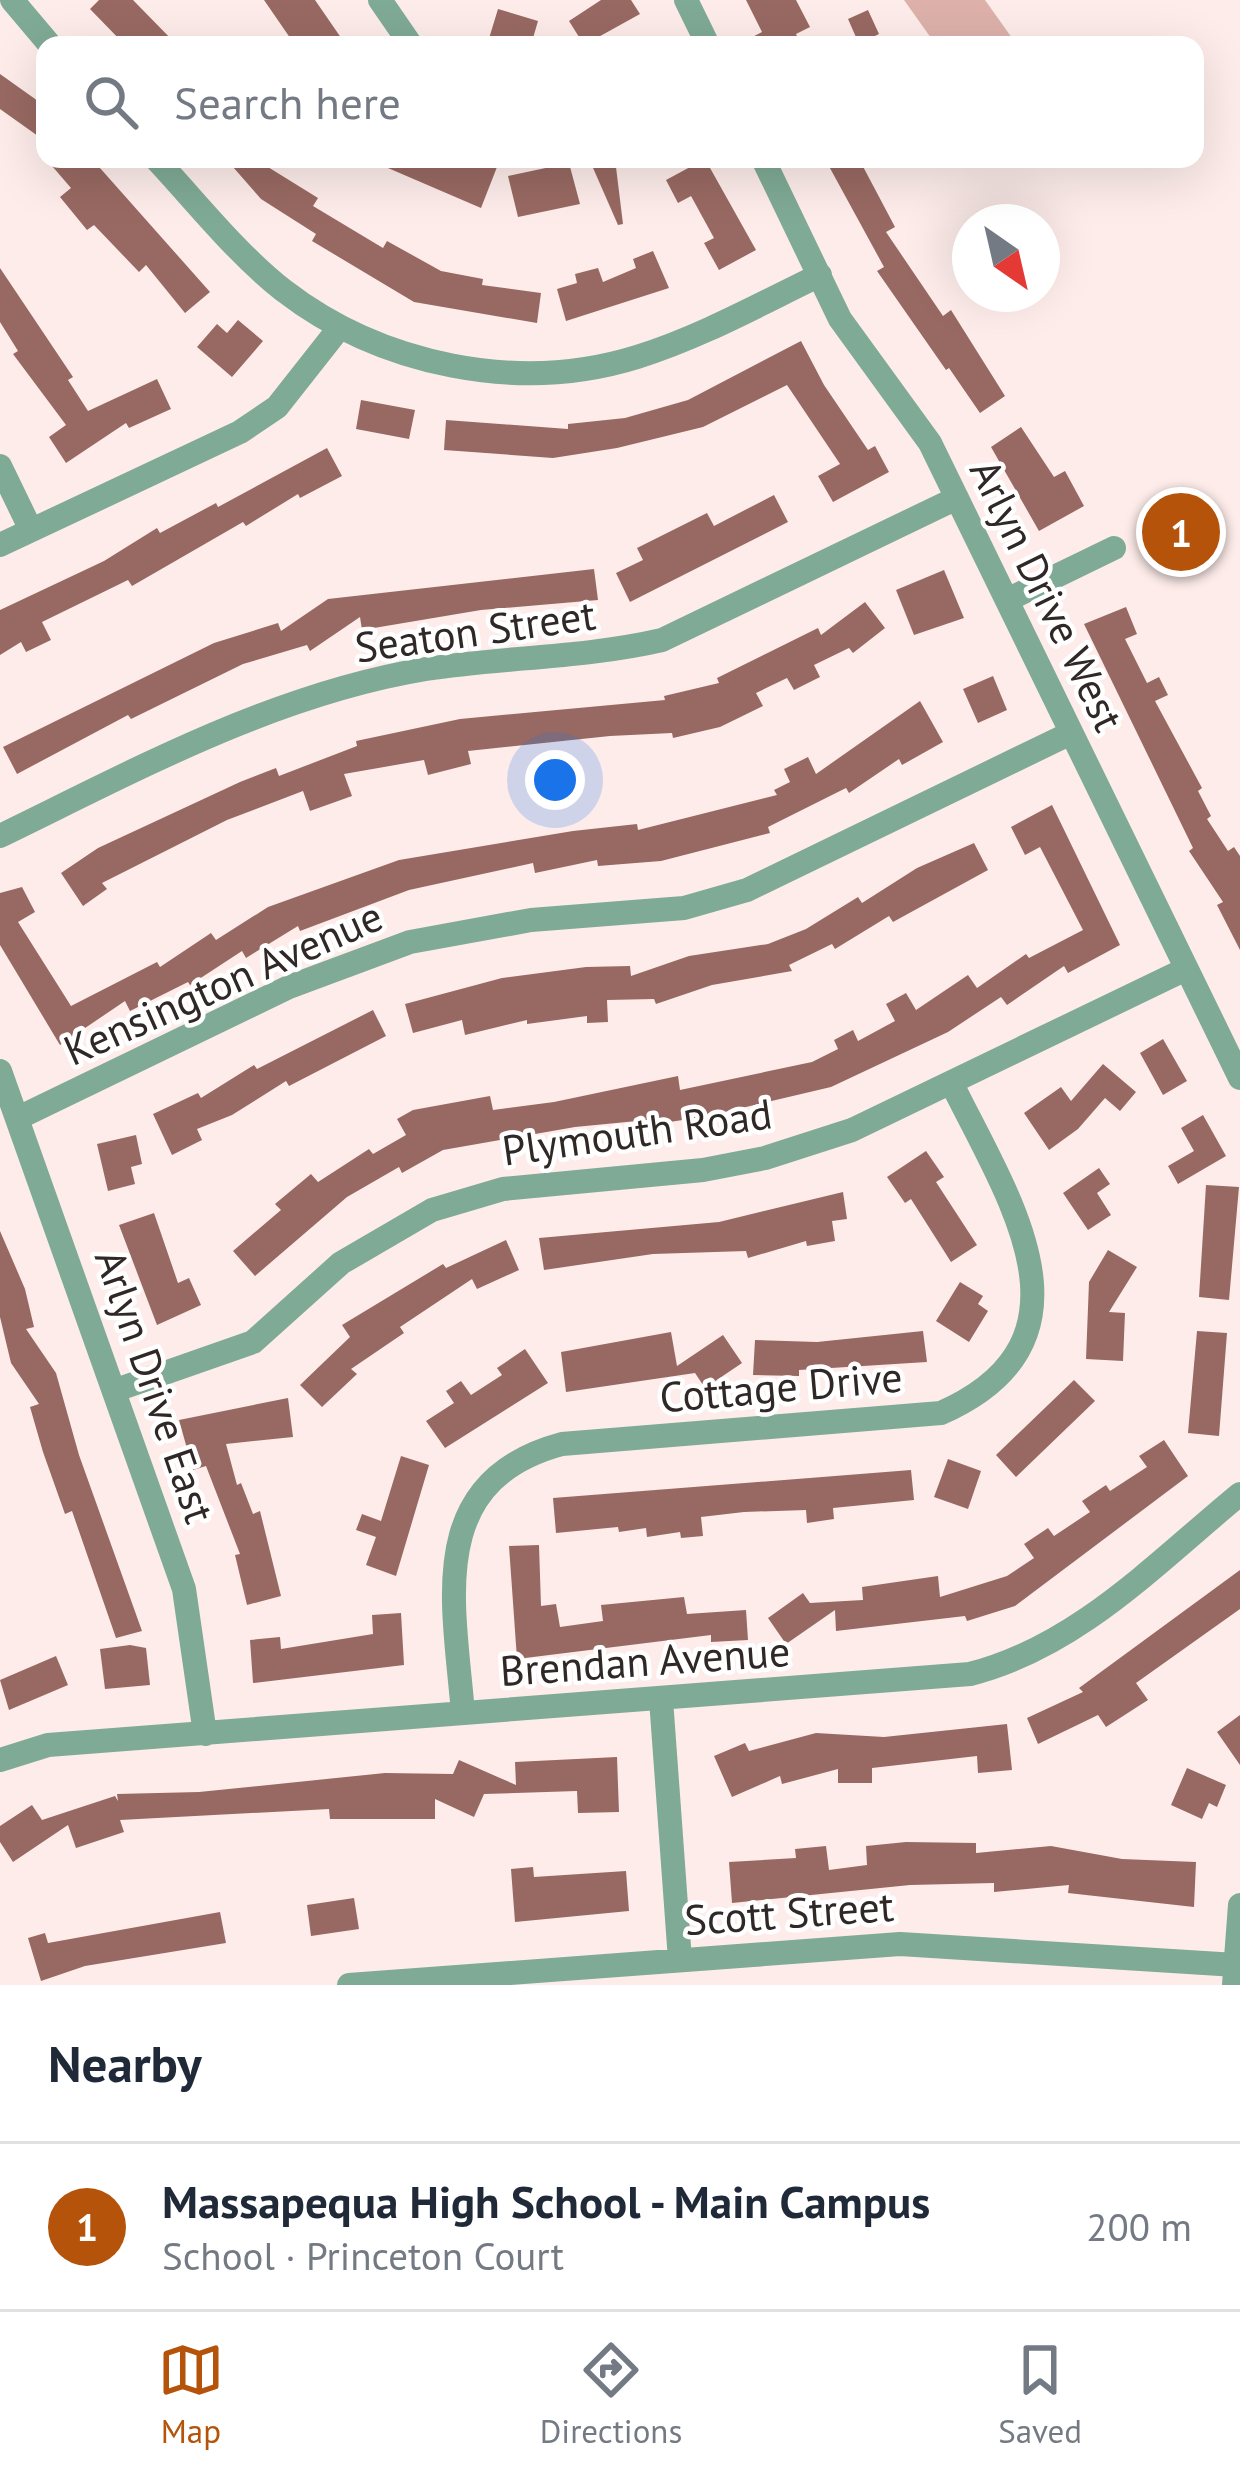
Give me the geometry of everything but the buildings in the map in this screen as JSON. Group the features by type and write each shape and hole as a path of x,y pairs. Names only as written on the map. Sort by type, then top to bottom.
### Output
{"street":[{"path":"13,0 43,36"},
{"path":"380,0 405,36"},
{"path":"686,0 699,36"},
{"path":"164,168 252,262 340,327 413,357 463,369 537,374 637,357 693,336 820,274"},
{"name":"Arlyn Drive West","path":"767,168 840,319 930,442 1240,1078"},
{"path":"0,545 240,431 277,406 340,327"},
{"path":"0,466 31,530"},
{"name":"Seaton Street","path":"0,836 188,745 338,690 425,669 618,650 662,640 957,498"},
{"path":"1010,599 1114,548"},
{"name":"Kensington Avenue","path":"18,1118 289,987 410,942 480,926 684,908 747,890 1071,733"},
{"name":"Plymouth Road","path":"116,1390 253,1342 341,1263 432,1210 503,1189 703,1170 765,1158 852,1130 1186,969"},
{"name":"Arlyn Drive East","path":"0,1071 184,1588 205,1734"},
{"name":"Cottage Drive","path":"463,1713 455,1547 468,1512 490,1482 513,1464 562,1444 941,1413 975,1398 1006,1370 1031,1323 1030,1252 952,1084"},
{"name":"Brendan Avenue","path":"0,1760 48,1745 970,1674 1004,1666 1069,1634 1240,1494"},
{"path":"661,1700 680,1960"},
{"path":"1235,1975 1240,1905"},
{"name":"Scott Street","path":"349,1985 495,1980 680,1960 934,1944 1235,1975"}],"shaded area":[{"path":"904,0 985,0 1011,36 930,36"}],"place":[{"name":"Massapequa High School - Main Campus","path":"1181,532"}]}
